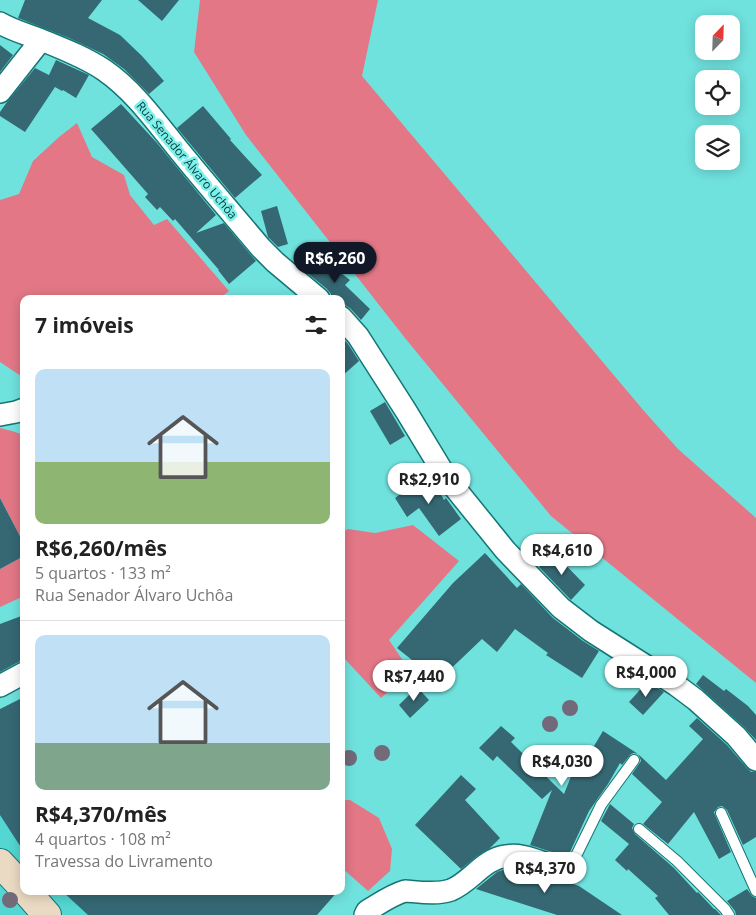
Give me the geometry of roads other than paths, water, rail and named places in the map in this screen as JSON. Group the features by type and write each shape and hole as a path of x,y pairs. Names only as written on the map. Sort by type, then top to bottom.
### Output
{"main road":[{"path":"0,863 20,885"},
{"path":"29,895 47,915"}],"street":[{"name":"Rua Senador Álvaro Uchôa","path":"0,23 8,28 84,58 116,79 137,100 261,248 314,295"},
{"path":"0,92 41,40"},
{"path":"345,321 358,336 446,477 505,550 561,608 591,631 676,685 696,700 736,736 756,760"},
{"path":"0,686 20,675"},
{"path":"365,915 367,911 399,892 444,892 452,890 488,862 498,857 508,855 524,856 562,869 572,864"}],"lane":[{"path":"572,864 601,805 634,760"},
{"path":"721,813 756,891"},
{"path":"639,829 677,860 729,915"}]}
